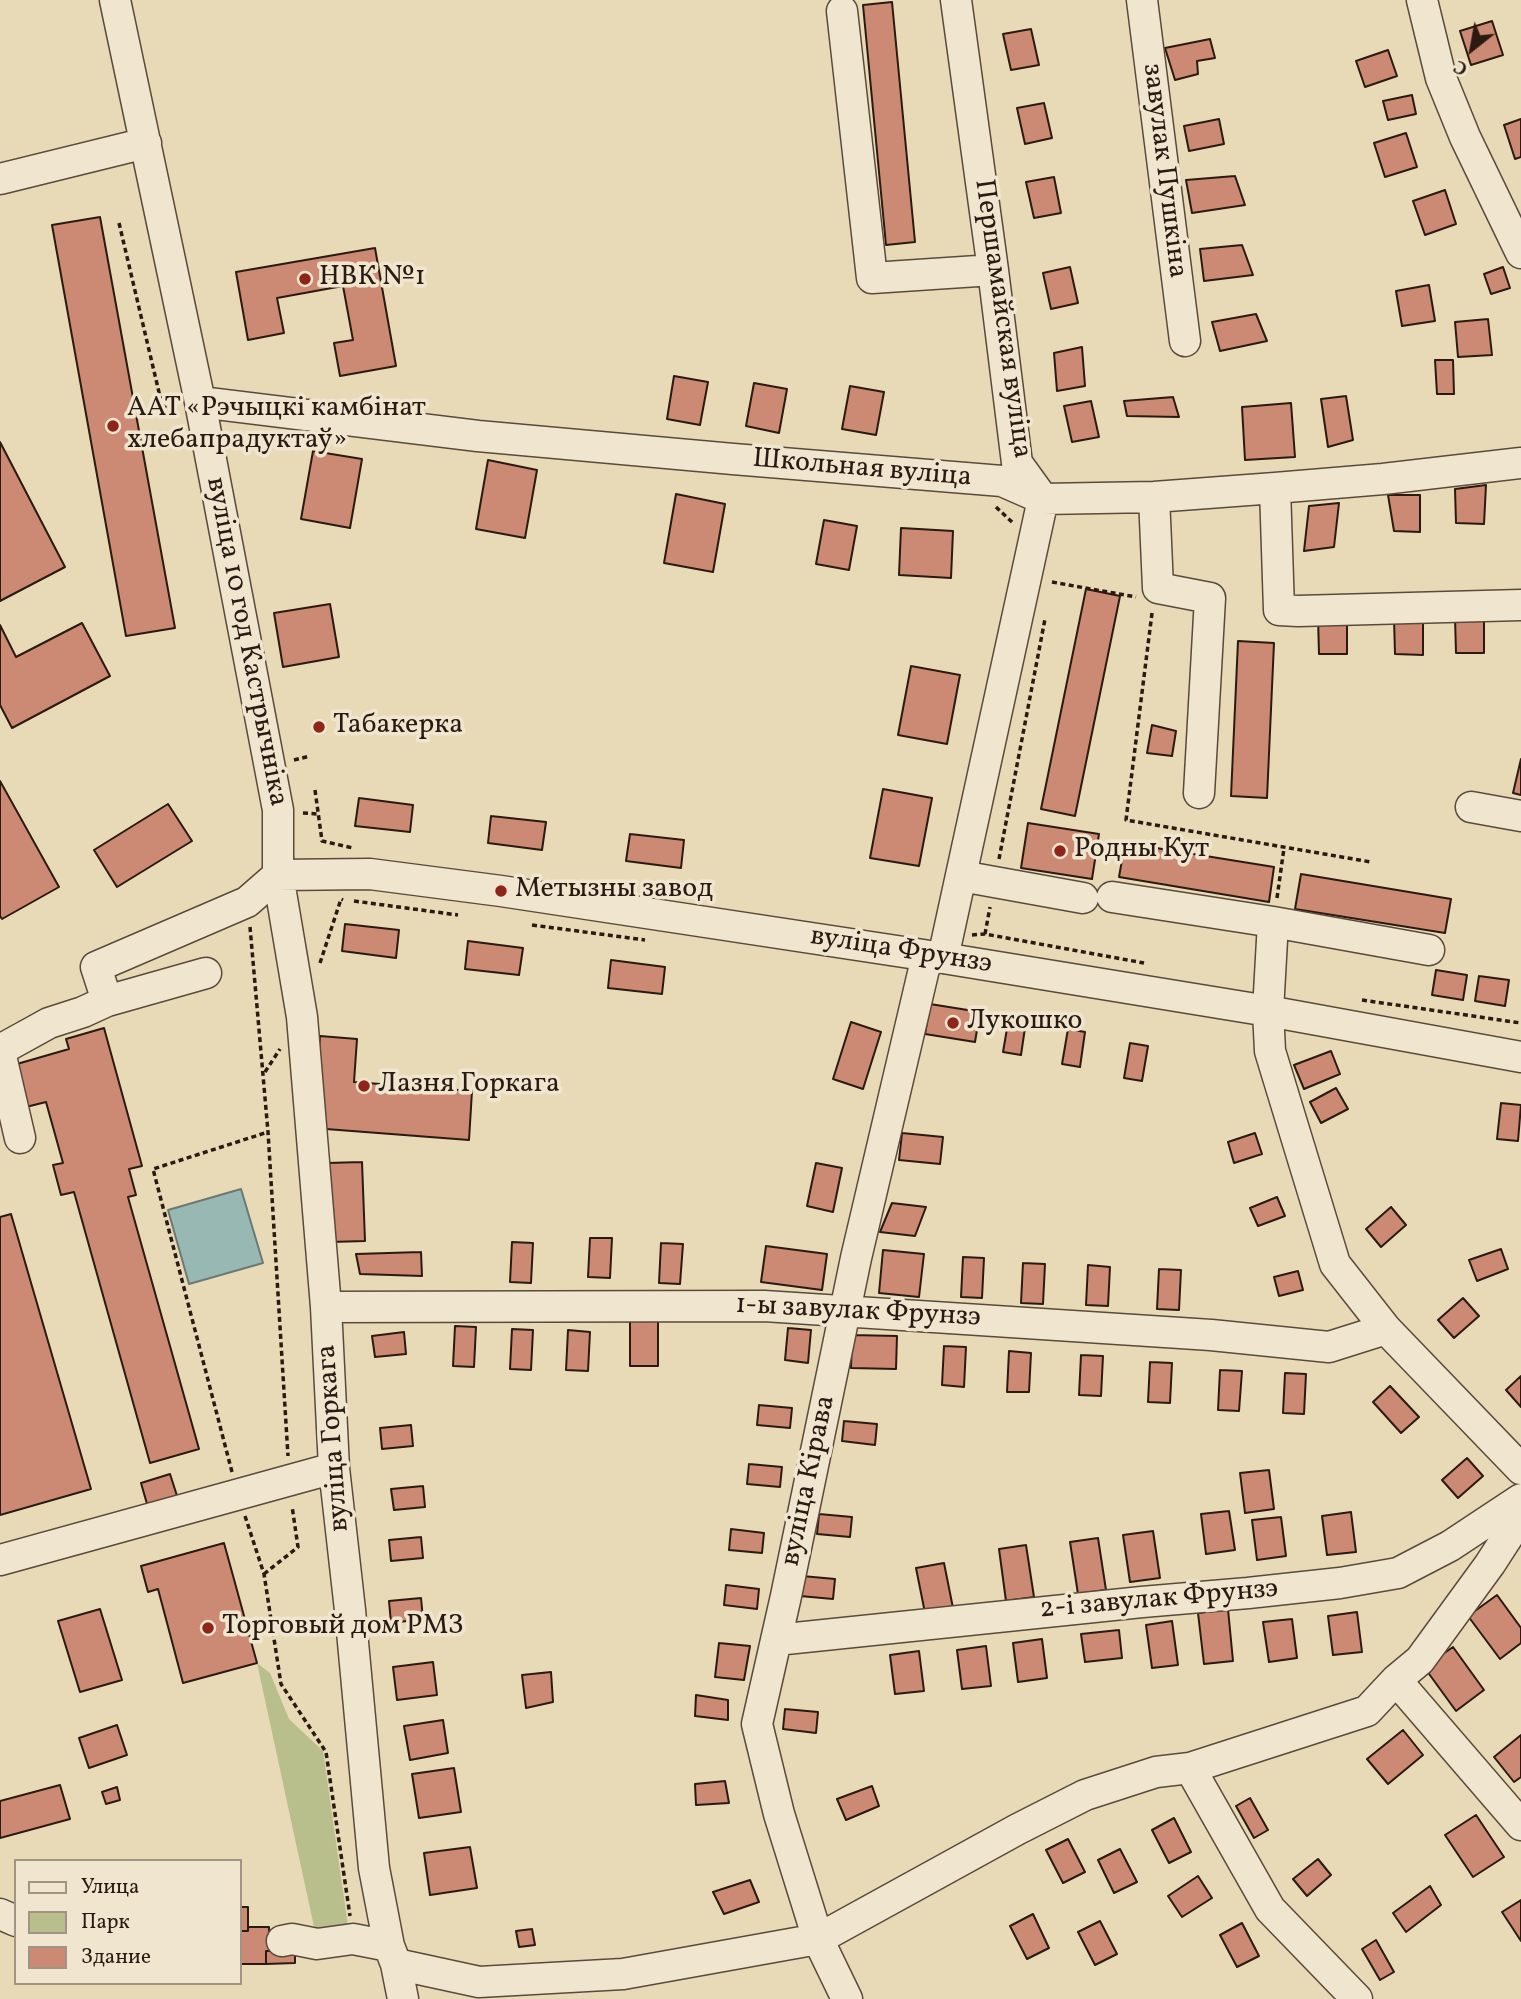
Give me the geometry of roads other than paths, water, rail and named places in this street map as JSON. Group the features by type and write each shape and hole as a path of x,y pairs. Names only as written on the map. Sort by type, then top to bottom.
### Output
{"street":[{"name":"вуліца 10 год Кастрычніка","path":"115,0 200,402 271,765 278,810 278,874"},
{"name":"Першамайская вуліца","path":"956,0 1017,463 1043,499"},
{"name":"завулак Пушкіна","path":"1142,0 1185,341"},
{"path":"1422,0 1441,78 1465,137 1521,253"},
{"path":"842,11 872,278 993,270"},
{"path":"0,179 146,143"},
{"name":"Школьная вуліца","path":"200,402 478,436 1002,481 1043,499 1154,497 1383,480 1521,463"},
{"path":"1275,488 1279,610 1521,604"},
{"path":"1154,497 1158,588 1210,598 1199,793"},
{"path":"935,957 961,876 1043,499"},
{"path":"1471,807 1521,816"},
{"path":"107,1002 96,967 247,902 278,874"},
{"name":"вуліца Фрунзэ","path":"278,874 370,874 501,891 1268,1011 1521,1057"},
{"name":"вуліца Горкага","path":"278,874 302,1017 326,1307 334,1468 374,1867 403,1999"},
{"path":"961,876 1273,922 1429,950"},
{"path":"1273,922 1268,1011 1270,1051 1335,1265 1386,1329 1521,1469"},
{"name":"вуліца Кірава","path":"847,1999 818,1938 779,1814 757,1724 873,1184 935,957"},
{"path":"20,1138 0,1051 49,1023 107,1002 206,973"},
{"name":"1-ы завулак Фрунзэ","path":"326,1307 764,1306 1198,1334 1329,1347 1386,1329"},
{"path":"0,1560 334,1468"},
{"name":"2-і завулак Фрунзэ","path":"776,1640 1314,1586 1398,1573 1450,1546 1521,1499"},
{"path":"282,1941 292,1939 317,1944 353,1939 393,1955 479,1982 623,1974 818,1938 1017,1829 1085,1795 1156,1772 1190,1768 1367,1711 1396,1680 1420,1660 1490,1564 1521,1516"},
{"path":"1396,1680 1521,1825"},
{"path":"1190,1768 1270,1909 1357,1999"}],"water":[{"path":"241,1189 263,1263 189,1284 168,1210"}],"place":[{"name":"НВК №1","path":"305,279"},
{"name":"ААТ «Рэчыцкі камбінат хлебапрадуктаў»","path":"113,426"},
{"name":"Табакерка","path":"319,727"},
{"name":"Родны Кут","path":"1060,851"},
{"name":"Метызны завод","path":"501,891"},
{"name":"Лукошко","path":"953,1023"},
{"name":"Лазня Горкага","path":"364,1086"},
{"name":"Торговый дом РМЗ","path":"208,1628"}]}
